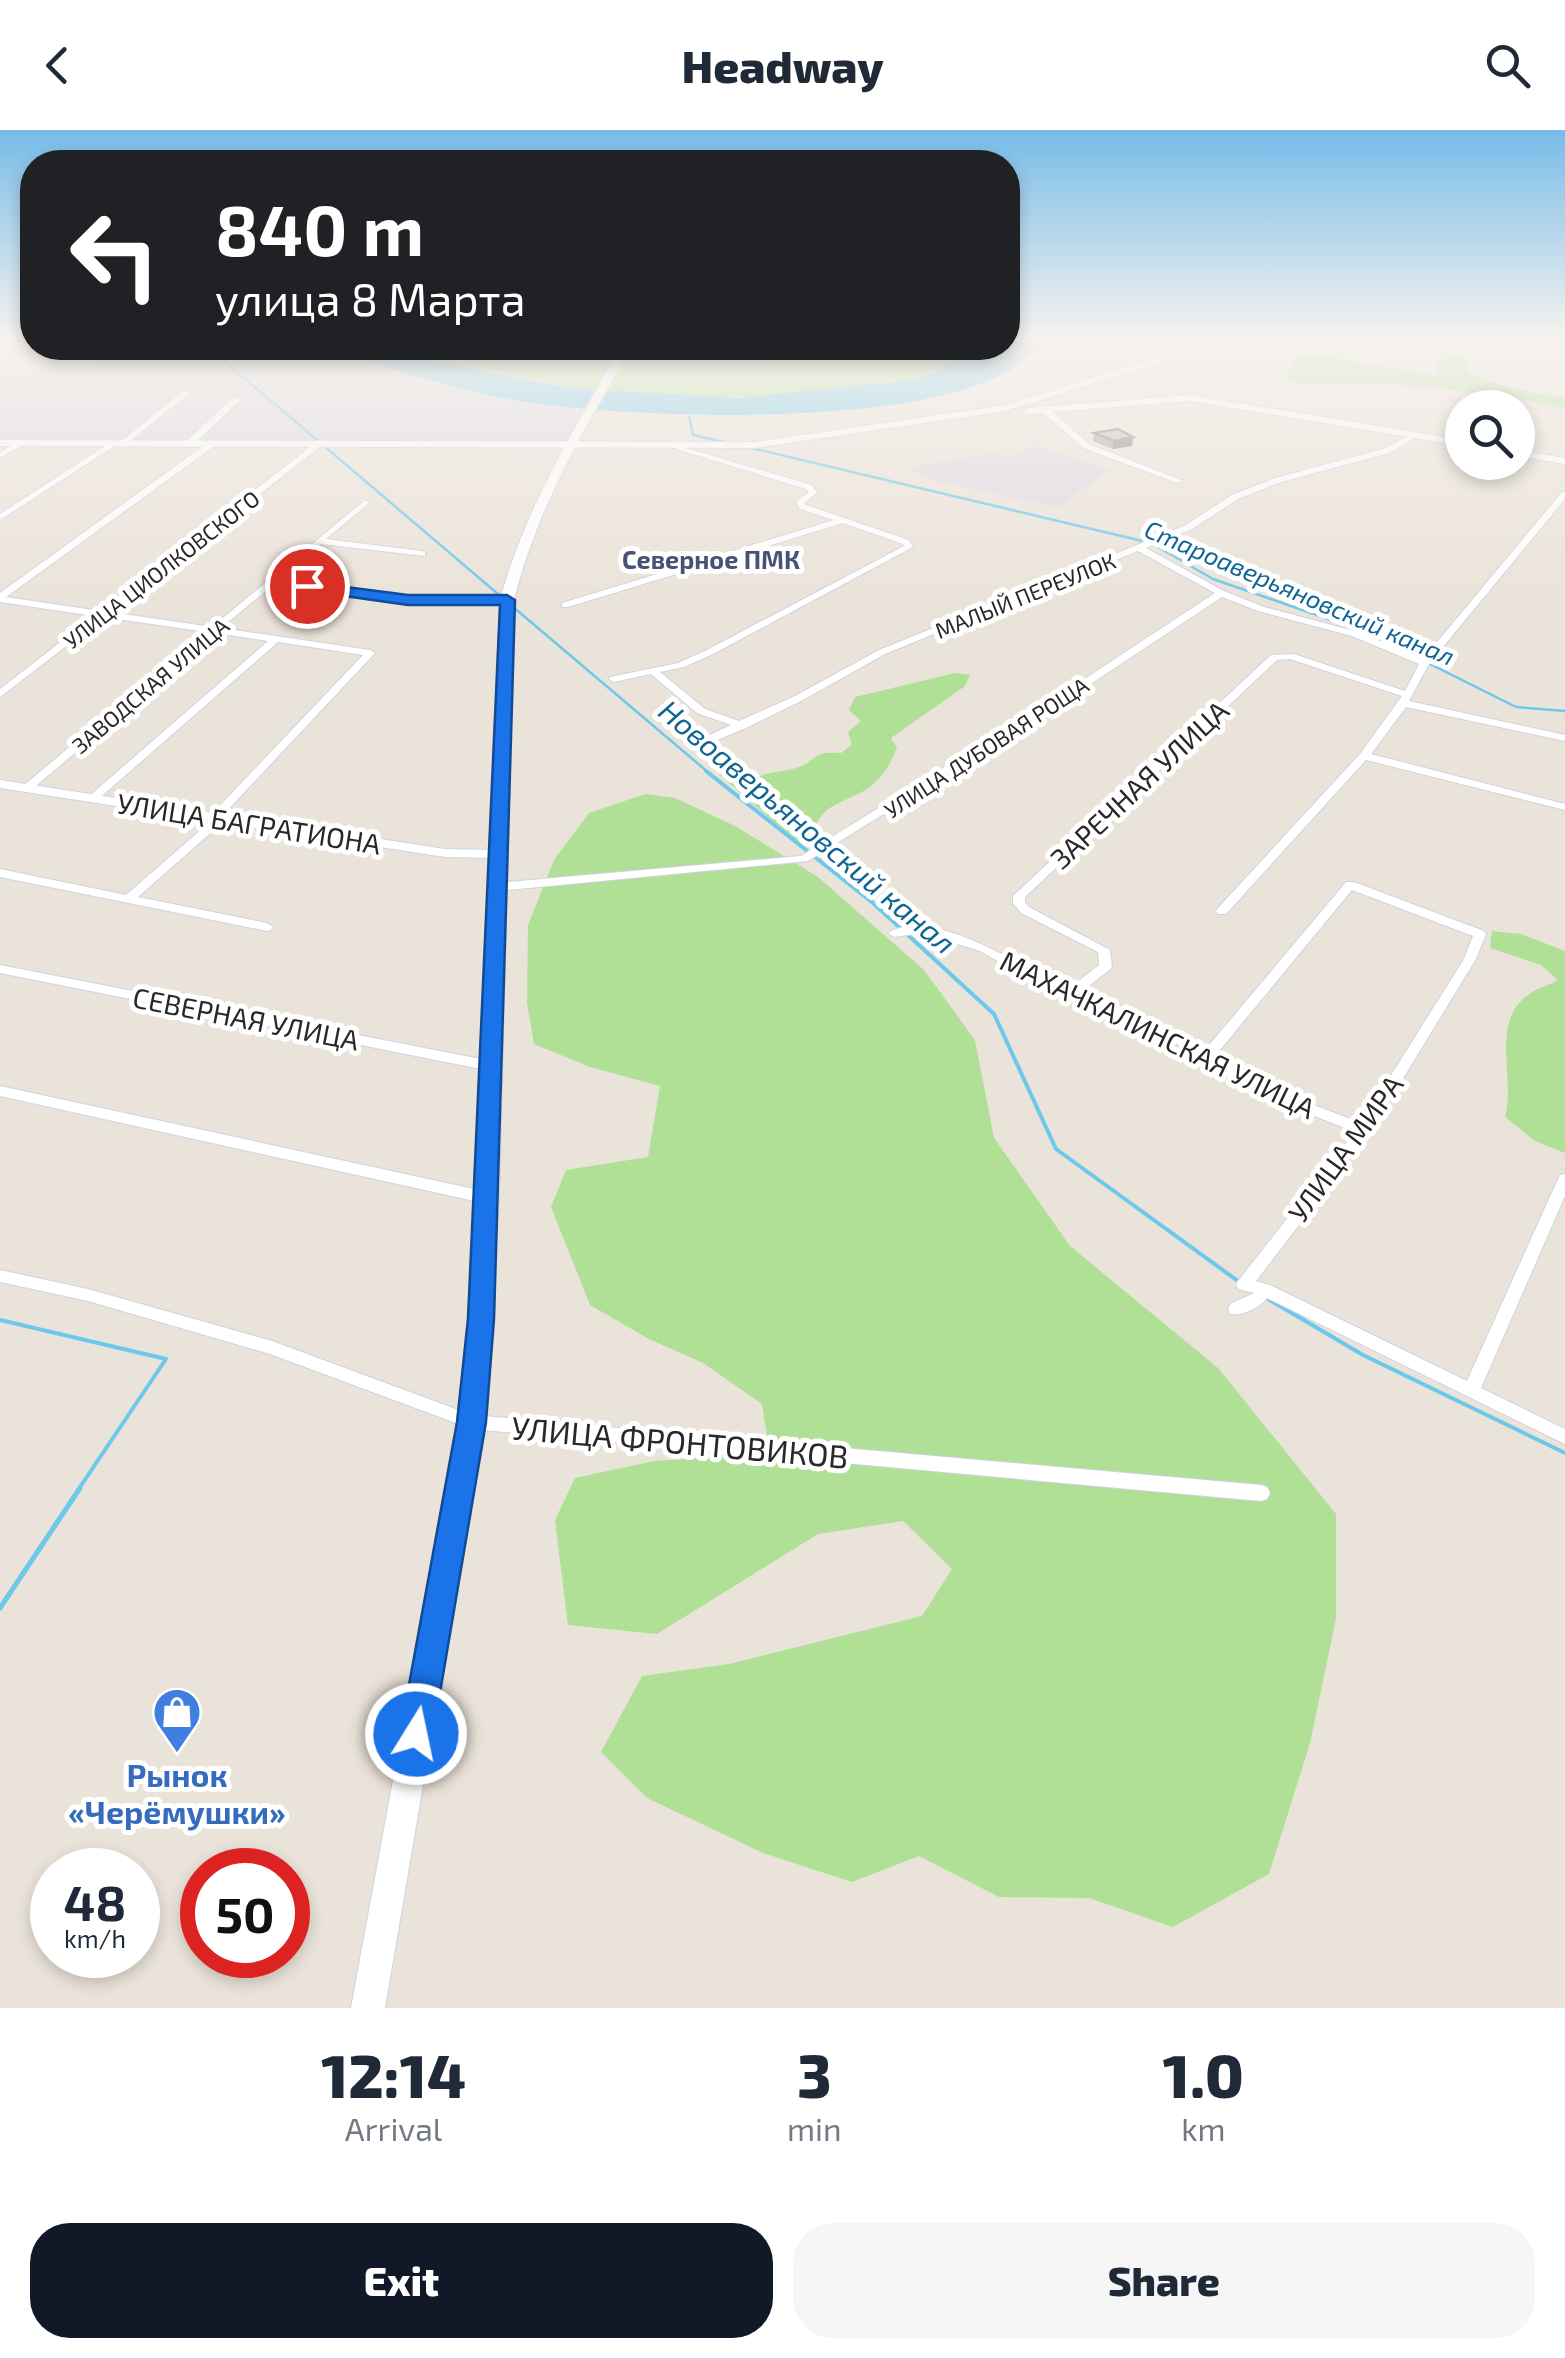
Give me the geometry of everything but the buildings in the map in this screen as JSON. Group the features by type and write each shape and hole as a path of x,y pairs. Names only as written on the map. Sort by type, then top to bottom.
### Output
{"main road":[{"path":"368,2008 472,1422 488,1198 507,600 518,556 581,426"}],"street":[{"path":"0,518 142,426"},
{"path":"190,443 209,426"},
{"path":"0,443 679,446 755,444 895,426"},
{"path":"1062,426 1086,446 1180,481"},
{"path":"1357,426 1445,440"},
{"name":"МАЛЫЙ ПЕРЕУЛОК","path":"694,746 742,726 882,652 1188,527 1235,497 1278,480 1386,450 1414,435"},
{"name":"УЛИЦА ЦИОЛКОВСКОГО","path":"0,694 322,442"},
{"path":"0,598 213,443"},
{"path":"0,456 20,444"},
{"path":"614,679 654,672 708,653 909,548 906,542 799,504 813,493 810,488 679,446"},
{"path":"1535,455 1565,461"},
{"path":"1222,911 1364,756 1405,699 1425,663 1565,494"},
{"name":"ЗАВОДСКАЯ УЛИЦА","path":"26,789 364,502"},
{"path":"565,605 842,521"},
{"path":"320,541 422,554"},
{"path":"1140,548 1221,593 1279,616 1354,634 1425,663"},
{"path":"273,582 408,600 507,600"},
{"name":"УЛИЦА ДУБОВАЯ РОЩА","path":"498,887 804,859 1039,714 1221,593"},
{"path":"0,598 370,653 217,819 131,898"},
{"name":"ЗАВОДСКАЯ УЛИЦА","path":"92,799 277,638"},
{"name":"ЗАРЕЧНАЯ УЛИЦА","path":"1074,990 1106,966 1104,950 1025,910 1019,896 1274,657 1291,656 1405,699"},
{"path":"654,672 701,711 742,726"},
{"path":"1405,699 1565,738"},
{"path":"1364,756 1565,807"},
{"name":"УЛИЦА БАГРАТИОНА","path":"0,784 445,853 498,854"},
{"path":"0,874 267,927"},
{"name":"УЛИЦА МИРА","path":"1207,1058 1350,885 1480,934 1470,959 1364,1130 1244,1285 1264,1289"},
{"name":"МАХАЧКАЛИНСКАЯ УЛИЦА","path":"894,933 923,929 938,932 1170,1034 1251,1086 1364,1130"},
{"name":"СЕВЕРНАЯ УЛИЦА","path":"0,969 491,1066"},
{"path":"0,1091 488,1198"},
{"path":"1472,1391 1565,1179"},
{"name":"УЛИЦА ФРОНТОВИКОВ","path":"0,1276 88,1295 272,1348 472,1422 1261,1493"},
{"path":"1236,1309 1258,1298 1264,1289 1565,1437"}],"shaded area":[{"path":"0,426 585,426 574,446 0,443"},
{"path":"1034,446 1111,470 1058,507 932,480 905,468 994,453 1013,457"}],"green space":[{"path":"955,673 970,675 965,686 891,738 897,748 879,779 824,813 818,820 817,843 797,842 721,776 719,770 742,768 755,779 804,765 819,755 841,753 852,745 848,732 861,721 849,710 855,697"},
{"path":"645,794 675,798 735,826 818,877 924,970 975,1040 994,1138 1070,1246 1218,1368 1336,1514 1336,1619 1310,1743 1269,1874 1173,1927 1089,1898 999,1897 919,1856 852,1882 763,1853 647,1798 601,1752 642,1676 729,1664 922,1616 952,1569 903,1521 818,1534 657,1634 568,1625 555,1520 575,1478 654,1461 770,1454 762,1404 703,1363 649,1339 590,1305 551,1207 566,1170 648,1157 660,1086 590,1067 534,1044 527,1003 528,925 554,860 589,813"},
{"path":"1492,931 1521,934 1565,951 1565,1153 1535,1141 1505,1117 1510,1020 1529,994 1558,980 1541,965 1490,948"}],"waterway":[{"name":"Новоаверьяновский канал","path":"300,426 505,600"},
{"name":"Староаверьяновский канал","path":"691,426 693,435 728,443"},
{"name":"Староаверьяновский канал","path":"747,447 1151,543 1213,579 1337,622 1413,655"},
{"name":"Новоаверьяновский канал","path":"512,606 709,773"},
{"name":"Староаверьяновский канал","path":"1426,662 1516,707 1565,711"},
{"name":"Новоаверьяновский канал","path":"706,771 873,903 994,1014 1056,1149 1242,1284"},
{"name":"Новоаверьяновский канал","path":"1263,1296 1363,1355 1565,1453"},
{"path":"0,1320 166,1359 78,1490"},
{"path":"0,1608 80,1488"}],"place":[{"name":"Рынок «Черёмушки»","path":"177,1754"}],"district":[{"name":"Северное ПМК","path":"711,559"}],"route":[{"path":"307,586 408,600 507,600 481,1319 472,1422 416,1734"}]}
